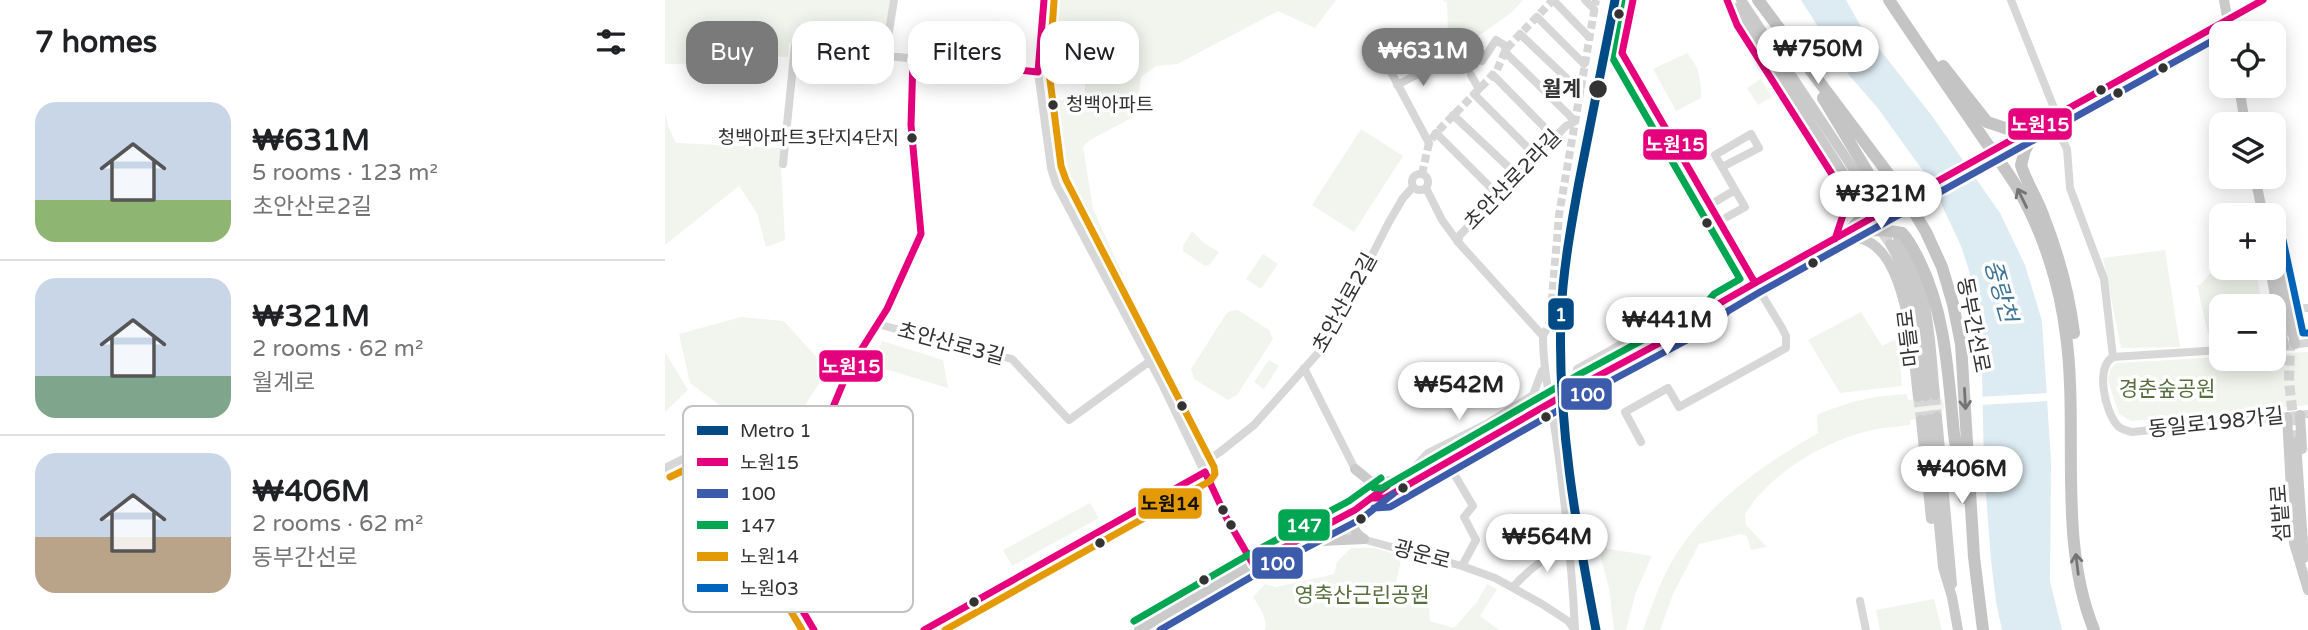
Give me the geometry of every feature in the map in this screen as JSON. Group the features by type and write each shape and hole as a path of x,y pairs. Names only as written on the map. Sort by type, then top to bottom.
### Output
{"highway":[{"name":"동부간선로","path":"1758,0 1913,209 1931,242 1949,291 1959,330 1963,362 1973,557 1983,630"},
{"path":"1889,1 1987,122 2008,128 2049,118"},
{"path":"1889,1 2018,189 2053,270 2066,332 2072,389 2073,523 2077,571 2087,614 2094,630"},
{"path":"1794,50 1876,186 1877,200 1850,231"},
{"path":"1841,111 1848,126 1908,211 1940,279 1950,326 1952,404"},
{"path":"2049,118 2025,150 2021,164 2044,216 2070,303 2076,360 2072,389"},
{"path":"1850,231 1903,233 1927,278 1945,340 1955,437 1973,557"}],"main road":[{"path":"1729,0 1863,193 1741,0"},
{"path":"1729,0 1737,25 1843,190 1847,200 1846,210 1835,239"},
{"path":"2224,0 2228,20"},
{"path":"1693,332 1713,301 1720,303 2263,0"},
{"name":"마들로","path":"1835,239 1864,240 1881,250 1897,277 1926,396 1924,297 1916,271 1894,242"},
{"path":"2281,280 2288,310 2286,328"},
{"path":"1677,313 1706,311"},
{"path":"1584,380 1706,311"},
{"path":"1139,630 1253,564 1359,508 1382,490 1540,407"},
{"path":"2304,415 2308,546"},
{"path":"2287,417 2294,543 2308,590"},
{"path":"1952,597 1952,567 1929,419 1943,567 1958,630"},
{"name":"섬밭로","path":"2296,442 2302,543 2308,582"},
{"path":"1356,469 1371,482 1388,483 1408,478"},
{"path":"1356,469 1365,489 1353,529 1364,539"},
{"path":"1295,542 1364,539"}],"street":[{"path":"891,21 894,0"},
{"path":"1044,0 1038,72 1051,168 1056,184 1150,361 1227,519 1253,564"},
{"path":"1553,0 1589,37"},
{"path":"1585,0 1594,9"},
{"path":"1633,0 1622,53 1708,206 1786,336 1786,348 1679,407 1668,388 1625,412 1641,442"},
{"path":"2011,0 2049,118 2067,149 2070,188 2102,270 2113,357 2209,351"},
{"path":"1537,17 1584,64"},
{"path":"1520,34 1580,91"},
{"path":"1389,36 1391,72 1429,143"},
{"name":"초안산로2라길","path":"1458,242 1459,235 1517,175 1554,137 1574,122 1507,54 1504,45 1496,40 1482,61"},
{"path":"1398,85 1434,66"},
{"path":"1026,71 1038,72"},
{"path":"1471,75 1477,91 1536,156"},
{"path":"1493,75 1554,137"},
{"path":"783,164 792,76"},
{"path":"833,406 849,369 887,309 921,234 911,125 912,84"},
{"path":"1453,115 1517,175"},
{"path":"1436,133 1498,195"},
{"path":"1722,167 1759,148 1751,134 1715,155 1745,207 1727,218"},
{"path":"1420,173 1427,178 1426,188 1419,190 1413,187 1413,177 1420,173"},
{"name":"초안산로2길","path":"924,630 1204,468 1254,425 1327,343 1389,222 1413,187"},
{"name":"초안산로2라길","path":"1426,188 1458,242 1543,336 1543,368"},
{"path":"1708,206 1735,190"},
{"path":"2288,310 2307,308"},
{"path":"1677,313 1577,369 1574,381 1578,388 1585,391 1594,389 1693,332"},
{"name":"초안산로3길","path":"877,324 1012,359 1069,420 1150,361"},
{"path":"2286,345 2308,343"},
{"name":"동일로198가길","path":"2113,357 2107,360 2103,368 2102,380 2110,412 2115,424 2121,429 2132,432 2304,415"},
{"path":"1304,368 1356,469"},
{"path":"1543,368 1540,407 1569,545 1575,630"},
{"path":"1540,407 1543,368"},
{"path":"1408,478 1450,467 1540,407"},
{"path":"665,468 683,459"},
{"path":"1450,467 1473,506 1464,517 1476,540 1462,566"},
{"name":"광운로","path":"1334,522 1343,531 1364,539 1462,566 1513,587 1568,621 1575,630"},
{"path":"1513,587 1529,569 1569,545"},
{"path":"1860,601 1866,630"},
{"path":"803,612 814,630"}],"green space":[{"path":"665,0 890,0 888,21 792,21 792,43 789,43 788,57 778,57 778,21 686,21 686,64 665,64"},
{"path":"1054,0 1336,0 1315,28 1278,11 1177,64 1156,66 1141,77 1136,115 1092,139 1083,147 1093,209 1123,275 1120,280 1072,188 1053,102 1085,95 1085,84 1139,84 1139,21 1052,21"},
{"path":"1442,0 1523,0 1511,13 1476,38 1448,33 1447,2"},
{"path":"1687,53 1699,74 1701,98 1676,111 1653,69"},
{"path":"1761,79 1772,97 1758,105 1747,88"},
{"path":"665,112 676,143 780,148 785,240 766,247 757,213 739,186 665,245"},
{"path":"1361,129 1403,156 1354,232 1312,205"},
{"path":"1192,231 1204,243 1219,252 1209,265 1205,266 1183,251"},
{"path":"2165,250 2180,347 2121,348 2103,258"},
{"path":"1263,254 1278,264 1261,289 1246,279"},
{"path":"2209,275 2209,280 2258,280 2260,294 2209,294 2208,334 2197,285"},
{"path":"1238,310 1269,330 1273,339 1237,395 1228,400 1194,379 1191,369 1226,314"},
{"path":"1861,312 1882,346 1898,338 1902,386 1840,393 1808,340"},
{"path":"741,317 784,321 828,370 804,406 721,406 690,383 679,334"},
{"path":"882,341 943,360 948,388 872,365"},
{"path":"665,352 688,390 665,412"},
{"name":"경춘숲공원","path":"2308,352 2308,405 2131,421 2119,414 2108,380 2110,369 2117,363 2209,358 2209,371 2286,371 2286,353"},
{"path":"1269,360 1279,366 1264,389 1254,382"},
{"path":"1907,394 1908,400 1937,397 1943,400 1944,408 1938,416 1910,420 1910,425 1873,430 1844,438 1795,464 1767,487 1745,514 1746,525 1767,547 1751,550 1747,536 1741,534 1699,544 1673,594 1660,630 1643,630 1665,574 1689,536 1721,501 1739,486 1818,433 1817,415 1861,400"},
{"path":"1090,503 1099,518 1012,566 1003,550"},
{"path":"1598,547 1652,556 1636,592 1626,630 1614,630 1609,588"},
{"name":"영축산근린공원","path":"1351,548 1374,548 1402,556 1396,583 1428,590 1430,621 1454,628 1477,602 1487,584 1497,589 1480,616 1499,630 1265,630 1264,616 1253,597 1265,584 1276,587 1334,574 1337,562"},
{"path":"1934,599 1942,630 1880,630 1876,610"}],"water":[{"name":"중랑천","path":"1801,0 1846,0 1859,23 1932,116 2000,213 2025,265 2042,321 2051,462 2050,581 2062,630 2002,630 1991,560 1984,468 1982,372 1975,298 1968,267 1931,182 1877,107 1849,75"}],"pier":[{"path":"2049,393 2050,401 1979,405 1979,397"}],"tunnel":[{"path":"1422,174 1429,143 1436,133 1497,70 1506,49 1553,0"},
{"path":"1543,336 1550,322 1559,215 1596,0"},
{"path":"1858,196 1890,244"},
{"path":"2286,326 2290,344 2289,382 2296,442"},
{"path":"1540,410 1585,383"},
{"path":"1935,395 1937,417"},
{"path":"1926,396 1929,419"},
{"path":"1918,397 1921,420"}],"metro line":[{"name":"1","path":"1596,630 1569,473 1562,394 1561,314 1573,215 1615,0"}],"transit line":[{"name":"노원15","path":"833,406 849,369 887,309 921,234 911,125 913,59 1038,72 1044,0"},
{"name":"147","path":"1374,488 1382,488 1580,374 1702,308 1714,294 1740,279 1612,57 1622,0"},
{"name":"노원15","path":"1633,0 1622,53 1755,283"},
{"name":"노원15","path":"1727,0 1737,25 1842,190 1845,209 1835,239"},
{"name":"노원15","path":"1374,498 1385,498 1585,383 1708,317 1720,303 1755,283 2263,0"},
{"name":"노원14","path":"945,630 1210,481 1215,474 1214,467 1061,166 1049,72 1054,1"},
{"name":"100","path":"1374,508 1390,507 1590,392 1713,326 1728,311 1760,292 2209,43"},
{"name":"노원03","path":"2286,254 2303,333 2307,333"},
{"name":"노원14","path":"670,477 683,471"},
{"name":"노원15","path":"924,630 1205,472 1227,519 1253,564 1355,510 1387,486"},
{"name":"147","path":"1134,621 1349,501 1381,478"},
{"name":"100","path":"1160,630 1258,573 1361,519 1393,494"},
{"name":"노원14","path":"791,612 802,630"},
{"name":"노원15","path":"803,612 814,630"}],"place":[{"name":"월계","path":"1598,89"},
{"name":"청백아파트","path":"1053,105"},
{"name":"청백아파트3단지4단지","path":"912,138"}]}
